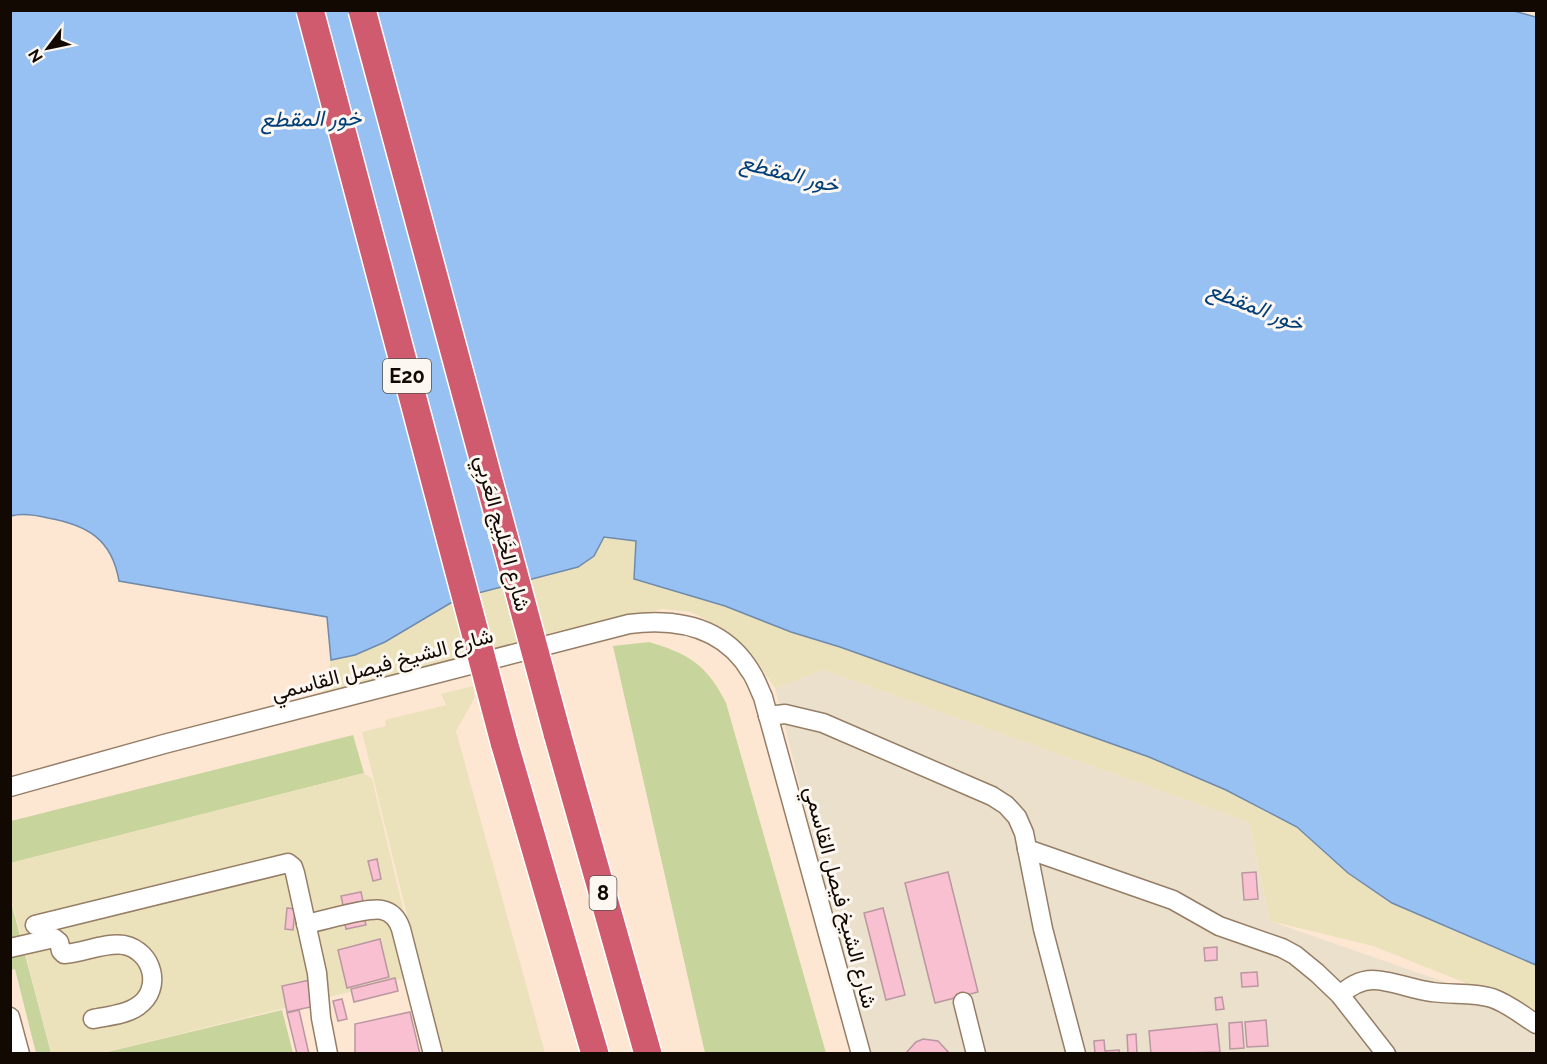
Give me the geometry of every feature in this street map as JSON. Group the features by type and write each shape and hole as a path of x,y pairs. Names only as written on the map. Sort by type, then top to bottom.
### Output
{"highway":[{"name":"E20","path":"310,10 504,742 574,978"},
{"name":"شارع الخَلِيج العَربِي","path":"362,10 557,734 648,1053"},
{"path":"574,978 584,1053"},
{"path":"574,978 595,1053"}],"street":[{"name":"شارع الشيخ فيصل القاسمي","path":"10,787 164,744 618,627 653,621 681,623 708,633 732,649 751,671 763,697 861,1053"},
{"path":"768,716 785,714 823,723 992,796 1006,805 1017,818 1024,832 1048,950 1076,1053"},
{"path":"1027,849 1173,900 1219,926 1282,948 1307,963 1340,995 1386,1053"},
{"path":"35,925 284,862 294,870 317,972 321,1018 328,1053"},
{"path":"306,924 374,909 396,918 401,929 434,1053"},
{"path":"10,948 54,938 59,942 64,954 120,945 139,952 148,962 152,976 150,990 143,1002 132,1010 93,1019"},
{"path":"1340,995 1349,987 1361,982 1379,981 1436,993 1489,997 1505,1003 1536,1024"},
{"path":"963,1002 976,1053"},
{"path":"10,1017 20,1053"}],"shaded area":[{"path":"824,670 1249,822 1270,921 1536,1014 1536,1053 868,1053 775,688"}],"green space":[{"path":"649,642 675,651 704,670 726,703 826,1053 705,1053 613,646"},
{"path":"353,735 364,773 11,863 11,821"},
{"path":"10,898 51,1053 36,1053 15,969 11,970"},
{"path":"282,1010 293,1053 103,1053"}],"sand":[{"path":"604,537 636,541 635,579 725,606 791,632 840,647 1149,757 1226,790 1297,827 1330,858 1392,903 1536,965 1536,1011 1373,946 1270,921 1249,822 824,670 775,688 752,654 728,632 691,612 662,609 322,694 331,660 355,655 385,643 459,598 578,567 594,556"},
{"path":"473,686 475,697 456,731 545,1053 441,1053 362,732 386,726 385,720 446,705 441,694"},
{"path":"364,773 372,779 419,975 102,1053 51,1053 11,898 10,863"}],"water":[{"name":"خور المقطع","path":"1510,10 1536,17 1536,965 1392,903 1348,873 1297,827 1226,790 1149,757 840,647 791,632 725,606 634,579 636,541 604,537 594,556 578,567 459,598 385,642 355,655 331,660 327,617 119,581 110,554 96,536 62,521 39,516 11,516 11,11"}],"building":[{"path":"377,859 381,879 373,881 368,861"},
{"path":"948,872 978,992 935,1003 905,883"},
{"path":"1256,872 1258,899 1244,900 1242,873"},
{"path":"361,892 363,901 343,905 341,896"},
{"path":"287,908 295,909 293,930 285,929"},
{"path":"883,908 905,995 886,1000 864,913"},
{"path":"364,916 366,925 346,929 344,920"},
{"path":"380,939 389,977 347,988 338,950"},
{"path":"1217,947 1217,960 1205,961 1204,948"},
{"path":"1257,972 1258,986 1242,987 1241,973"},
{"path":"395,978 398,991 354,1002 351,989"},
{"path":"310,980 315,1006 287,1012 282,986"},
{"path":"1222,997 1224,1009 1216,1010 1215,998"},
{"path":"342,999 347,1019 338,1021 333,1001"},
{"path":"299,1010 309,1054 297,1054 287,1013"},
{"path":"410,1012 420,1054 355,1054 355,1024"},
{"path":"1266,1020 1268,1046 1247,1047 1245,1022"},
{"path":"1242,1022 1244,1048 1230,1049 1229,1023"},
{"path":"1217,1024 1220,1052 1151,1054 1149,1031"},
{"path":"1136,1034 1137,1054 1128,1054 1127,1035"},
{"path":"923,1039 938,1041 950,1054 905,1054 916,1042"},
{"path":"1104,1040 1105,1051 1119,1050 1120,1054 1095,1054 1094,1041"}]}
